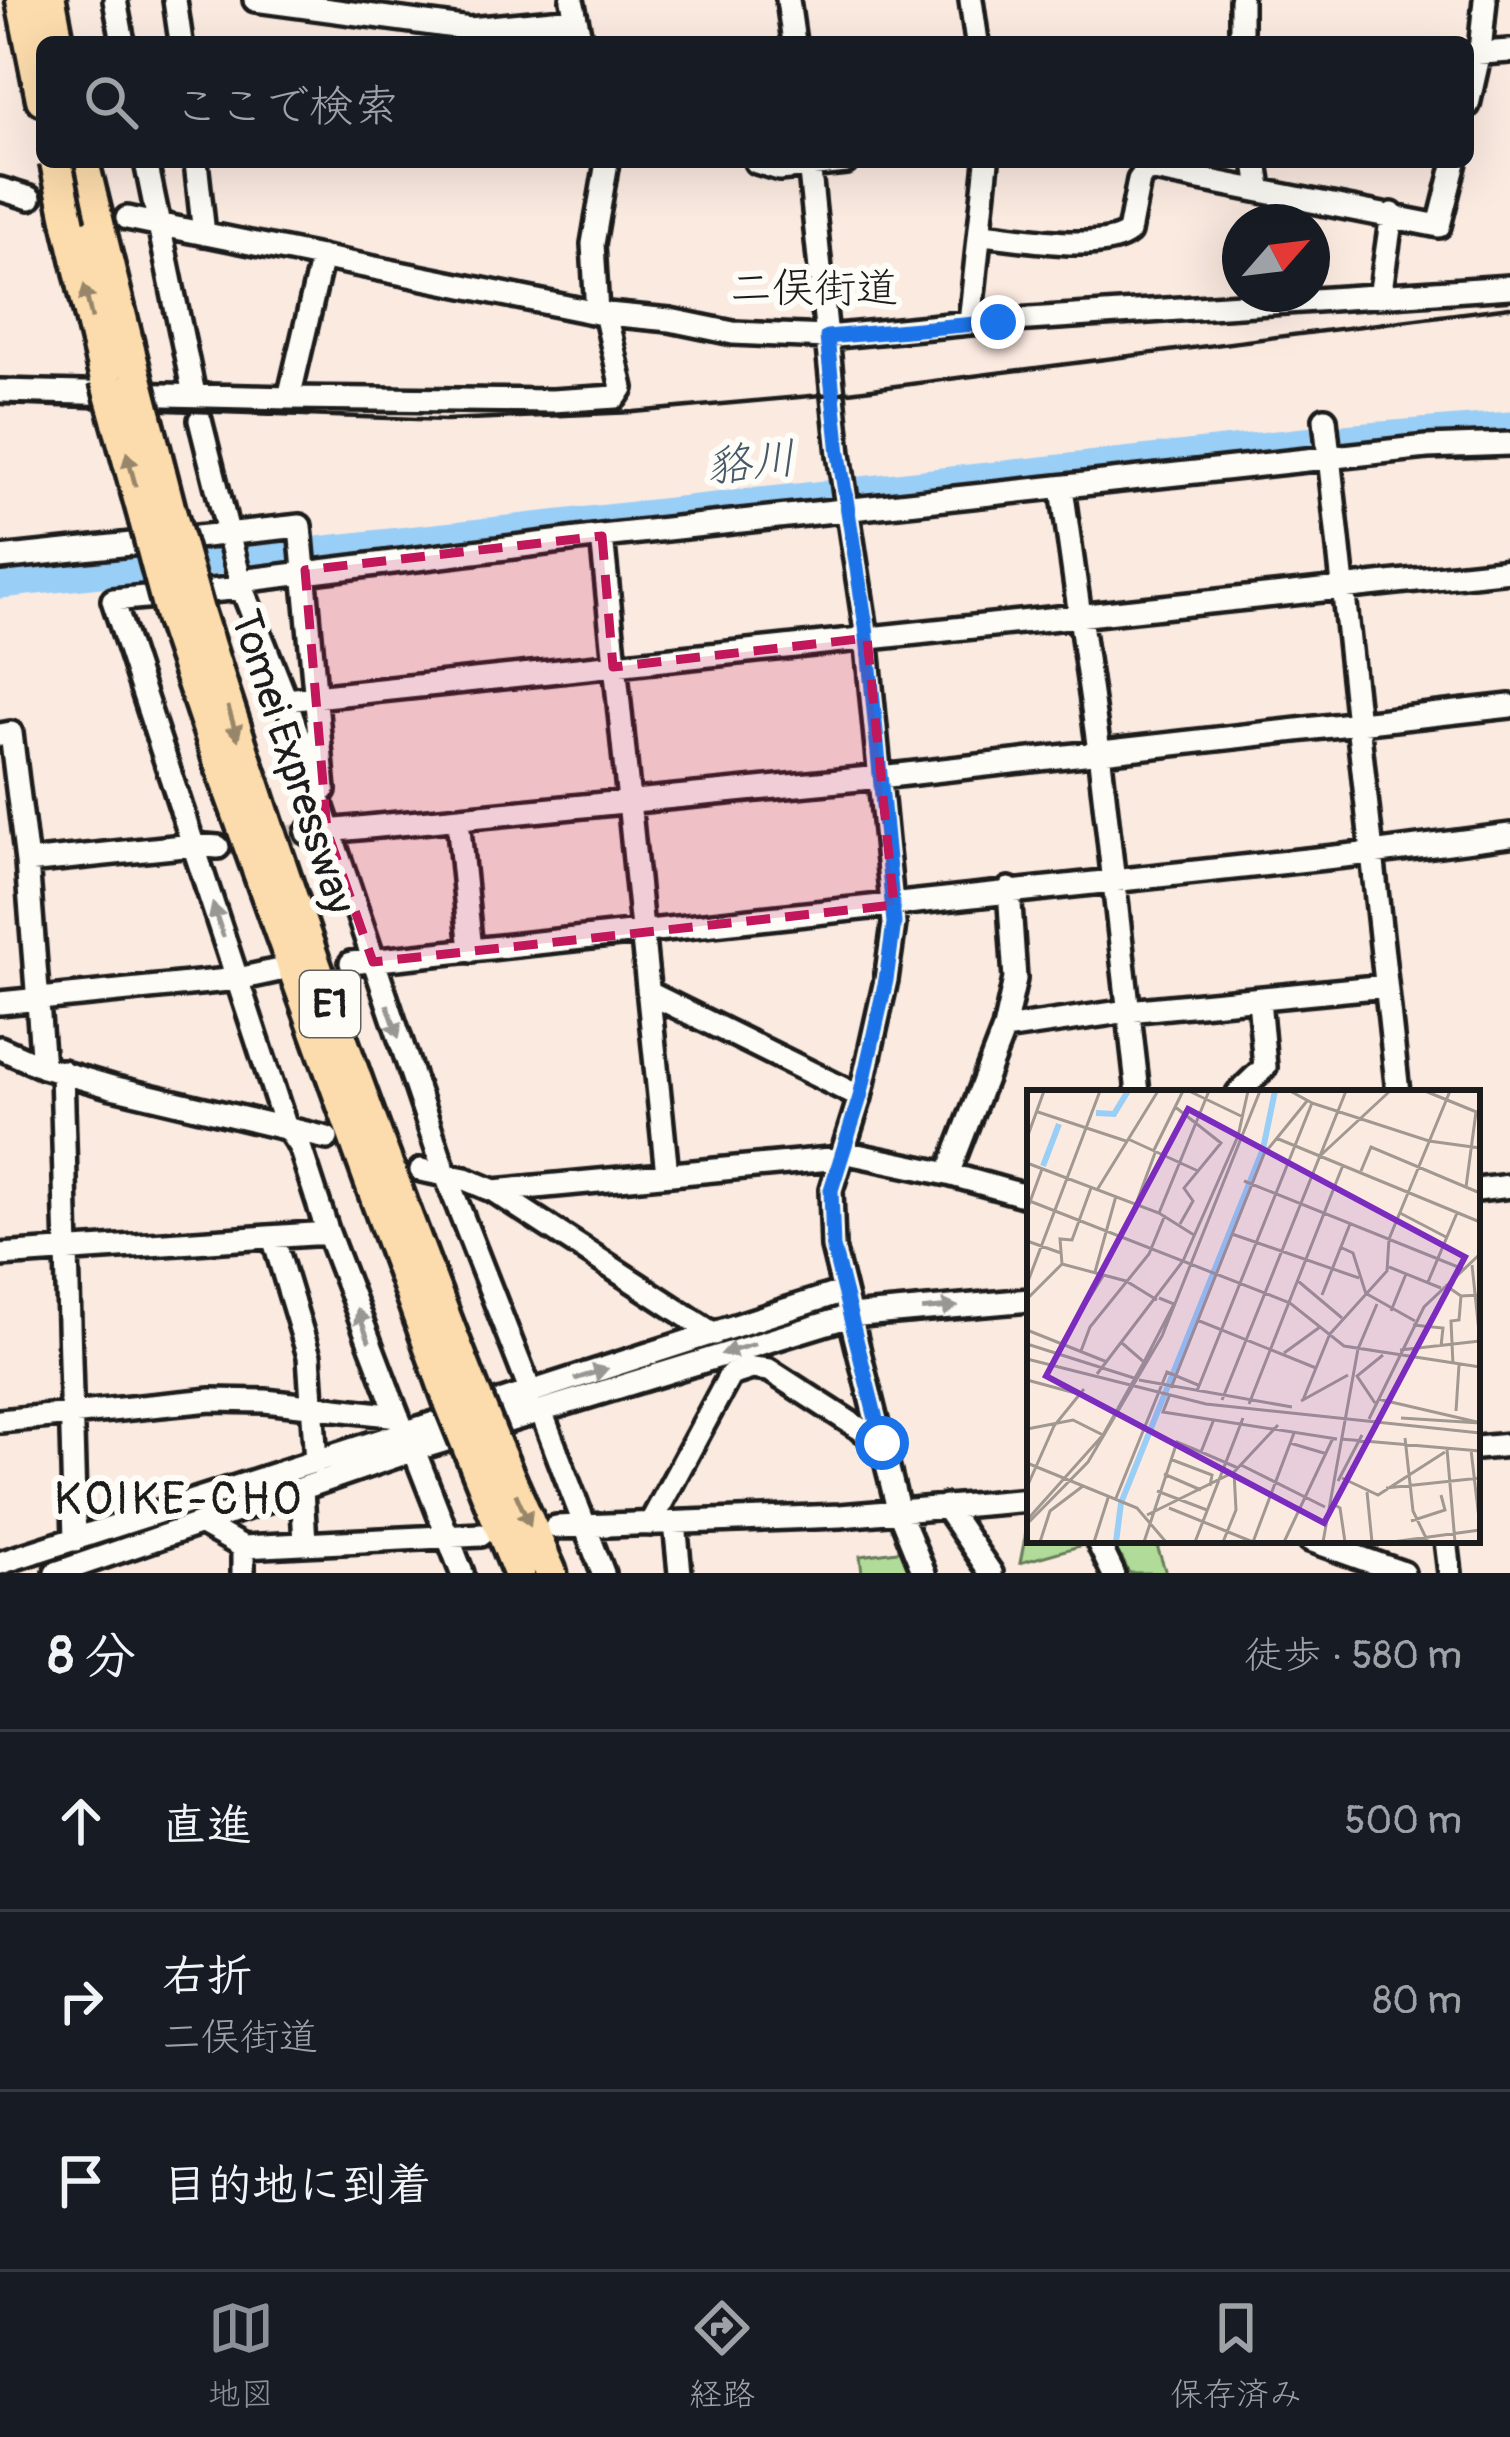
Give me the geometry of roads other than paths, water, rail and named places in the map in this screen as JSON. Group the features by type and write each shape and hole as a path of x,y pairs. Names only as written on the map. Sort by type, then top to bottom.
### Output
{"highway":[{"path":"22,0 36,69"},
{"path":"50,0 57,36"},
{"name":"Tomei Expressway","path":"57,168 69,224 121,379 184,614 248,773 387,1166 483,1450 519,1573"},
{"name":"Tomei Expressway","path":"84,168 121,379"},
{"name":"Tomei Expressway","path":"483,1450 551,1573"}],"street":[{"path":"116,0 122,36"},
{"path":"175,0 180,36"},
{"path":"255,0 470,29 573,9"},
{"path":"788,0 793,36"},
{"path":"971,0 975,36"},
{"path":"1241,0 1241,36"},
{"path":"1485,0 1474,53 1510,51"},
{"path":"147,168 194,394"},
{"path":"197,168 204,234"},
{"path":"0,391 289,398 616,397 622,388 601,313 593,244 606,168"},
{"path":"810,168 842,474 867,638 893,905 886,980 829,1217 898,1509 924,1573"},
{"path":"970,323 987,168"},
{"path":"1257,168 1260,188"},
{"path":"982,234 1079,243 1118,240 1129,232 1139,180 1154,170 1441,226 1454,168"},
{"path":"0,189 30,198"},
{"path":"1380,297 1392,214"},
{"name":"二俣街道","path":"127,218 601,313 733,333 827,337 1510,287"},
{"path":"289,398 322,257"},
{"path":"1324,419 1397,1090"},
{"path":"200,420 241,582 286,700 362,963 433,1172 536,1402 603,1573"},
{"path":"462,1573 328,1233 300,1147 285,1125 113,599 304,570 602,536 1427,447 1510,444"},
{"path":"1062,488 1099,751 1138,1090"},
{"path":"0,558 300,526 318,696 320,828"},
{"path":"602,536 667,1174"},
{"path":"286,700 1510,570"},
{"path":"320,828 880,777 1510,706"},
{"path":"0,735 10,734 52,1069 67,1252 75,1540"},
{"path":"458,818 471,951"},
{"path":"362,963 1510,835"},
{"path":"27,862 193,845 218,847"},
{"path":"948,1174 1004,1029 1015,979 1009,889"},
{"path":"0,1004 275,971"},
{"path":"1004,1029 1128,1011 1386,986"},
{"path":"651,994 860,1097"},
{"path":"1241,1090 1264,1067 1258,999"},
{"path":"5,1057 327,1138"},
{"path":"494,1191 842,1155 948,1174 1027,1196"},
{"path":"433,1172 494,1191 714,1334"},
{"path":"1480,1190 1510,1186"},
{"path":"0,1255 328,1233"},
{"path":"273,1237 309,1356 316,1462"},
{"path":"536,1402 714,1334 844,1292"},
{"path":"0,1563 406,1434 850,1316 1027,1300"},
{"path":"650,1524 730,1375 752,1368 769,1370 882,1443"},
{"path":"0,1421 211,1400 265,1400 406,1434"},
{"path":"56,1573 105,1565 302,1489 406,1434"},
{"path":"1480,1448 1510,1445"},
{"path":"302,1489 305,1543"},
{"path":"556,1527 1027,1500"},
{"path":"945,1506 991,1573"},
{"path":"675,1523 680,1573"},
{"path":"202,1524 243,1547 481,1534"},
{"path":"1098,1543 1114,1573"},
{"path":"1446,1543 1450,1573"},
{"path":"243,1547 243,1573"},
{"path":"1323,1549 1403,1573"}],"waterway":[{"name":"貉川","path":"0,585 1304,441 1510,425"}],"tunnel":[{"path":"218,847 307,833"}],"railway":[{"path":"0,404 446,420 634,412 833,394 1510,307"}],"district":[{"name":"KOIKE-CHO","path":"179,1500"}]}
